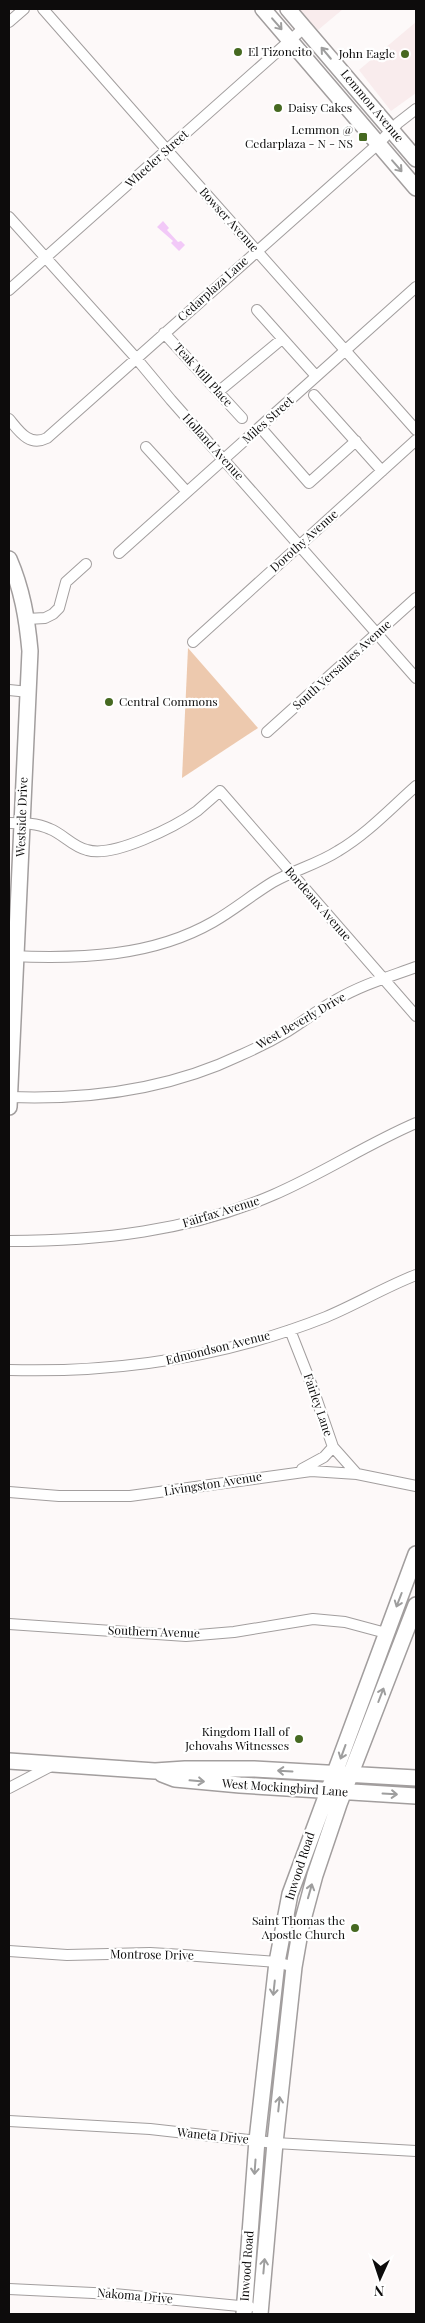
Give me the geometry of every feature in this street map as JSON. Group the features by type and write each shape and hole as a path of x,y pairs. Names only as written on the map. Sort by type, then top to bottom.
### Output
{"main road":[{"name":"Lemmon Avenue","path":"264,9 416,188"},
{"name":"Lemmon Avenue","path":"288,9 416,158"},
{"name":"Westside Drive","path":"9,559 21,591 27,619 30,651 16,823 9,1100"},
{"name":"Inwood Road","path":"244,2310 257,2140 277,1962 290,1894 416,1554"},
{"name":"Inwood Road","path":"260,2311 275,2143 294,1967 307,1900 344,1792 416,1605"},
{"name":"West Mockingbird Lane","path":"9,1761 154,1771 244,1769 416,1778"},
{"name":"West Mockingbird Lane","path":"154,1771 175,1779 416,1796"}],"street":[{"path":"9,22 24,9"},
{"name":"Bowser Avenue","path":"44,9 416,430"},
{"name":"Wheeler Street","path":"9,290 305,27"},
{"name":"Cedarplaza Lane","path":"9,419 25,438 40,442 46,438 416,109"},
{"name":"Holland Avenue","path":"10,222 46,258 136,358 416,678"},
{"name":"Miles Street","path":"119,553 416,287"},
{"path":"256,310 316,376"},
{"name":"Teak Mill Place","path":"164,333 242,418"},
{"path":"218,392 282,339"},
{"path":"314,396 382,471"},
{"path":"260,427 309,483 356,442"},
{"name":"Dorothy Avenue","path":"193,642 416,440"},
{"path":"146,446 187,492"},
{"path":"27,619 45,618 53,614 59,608 66,582 86,564"},
{"name":"South Versailles Avenue","path":"267,732 416,598"},
{"path":"9,690 28,692"},
{"path":"12,956 95,957 160,945 187,935 214,922 273,883 337,852 351,843 416,786"},
{"name":"Bordeaux Avenue","path":"16,823 37,824 51,829 86,850 98,852 140,840 171,826 196,811 220,791 416,1016"},
{"name":"West Beverly Drive","path":"9,1100 110,1094 152,1086 207,1070 287,1032 336,1000 382,979 416,967"},
{"name":"Fairfax Avenue","path":"9,1241 71,1240 115,1236 158,1230 218,1215 275,1194 416,1123"},
{"name":"Edmondson Avenue","path":"9,1370 62,1371 146,1364 221,1350 290,1330 326,1317 416,1275"},
{"name":"Fairley Lane","path":"290,1330 333,1447 356,1474"},
{"path":"296,1472 324,1457 333,1447"},
{"name":"Livingston Avenue","path":"9,1492 59,1496 130,1496 196,1488 296,1472 332,1471 416,1486"},
{"name":"Southern Avenue","path":"9,1624 186,1636 234,1632 313,1619 345,1622 386,1633"},
{"path":"9,1788 54,1764"},
{"name":"Montrose Drive","path":"9,1951 67,1956 159,1954 277,1962 294,1967"},
{"name":"Waneta Drive","path":"9,2121 150,2129 275,2143 416,2151"},
{"name":"Nakoma Drive","path":"9,2289 114,2294 260,2311"}],"shaded area":[{"path":"299,9 343,9 318,30"},
{"path":"416,22 416,93 391,111 359,70"},
{"path":"163,221 169,228 167,230 178,242 181,241 185,245 179,251 171,243 173,241 157,227"},
{"path":"188,648 258,728 182,778"}],"place":[{"name":"El Tizoncito","path":"238,52"},
{"name":"John Eagle","path":"405,54"},
{"name":"Daisy Cakes","path":"278,108"},
{"name":"Lemmon @ Cedarplaza - N - NS","path":"363,137"},
{"name":"Central Commons","path":"109,702"},
{"name":"Kingdom Hall of Jehovahs Witnesses","path":"299,1739"},
{"name":"Saint Thomas the Apostle Church","path":"355,1928"}]}
